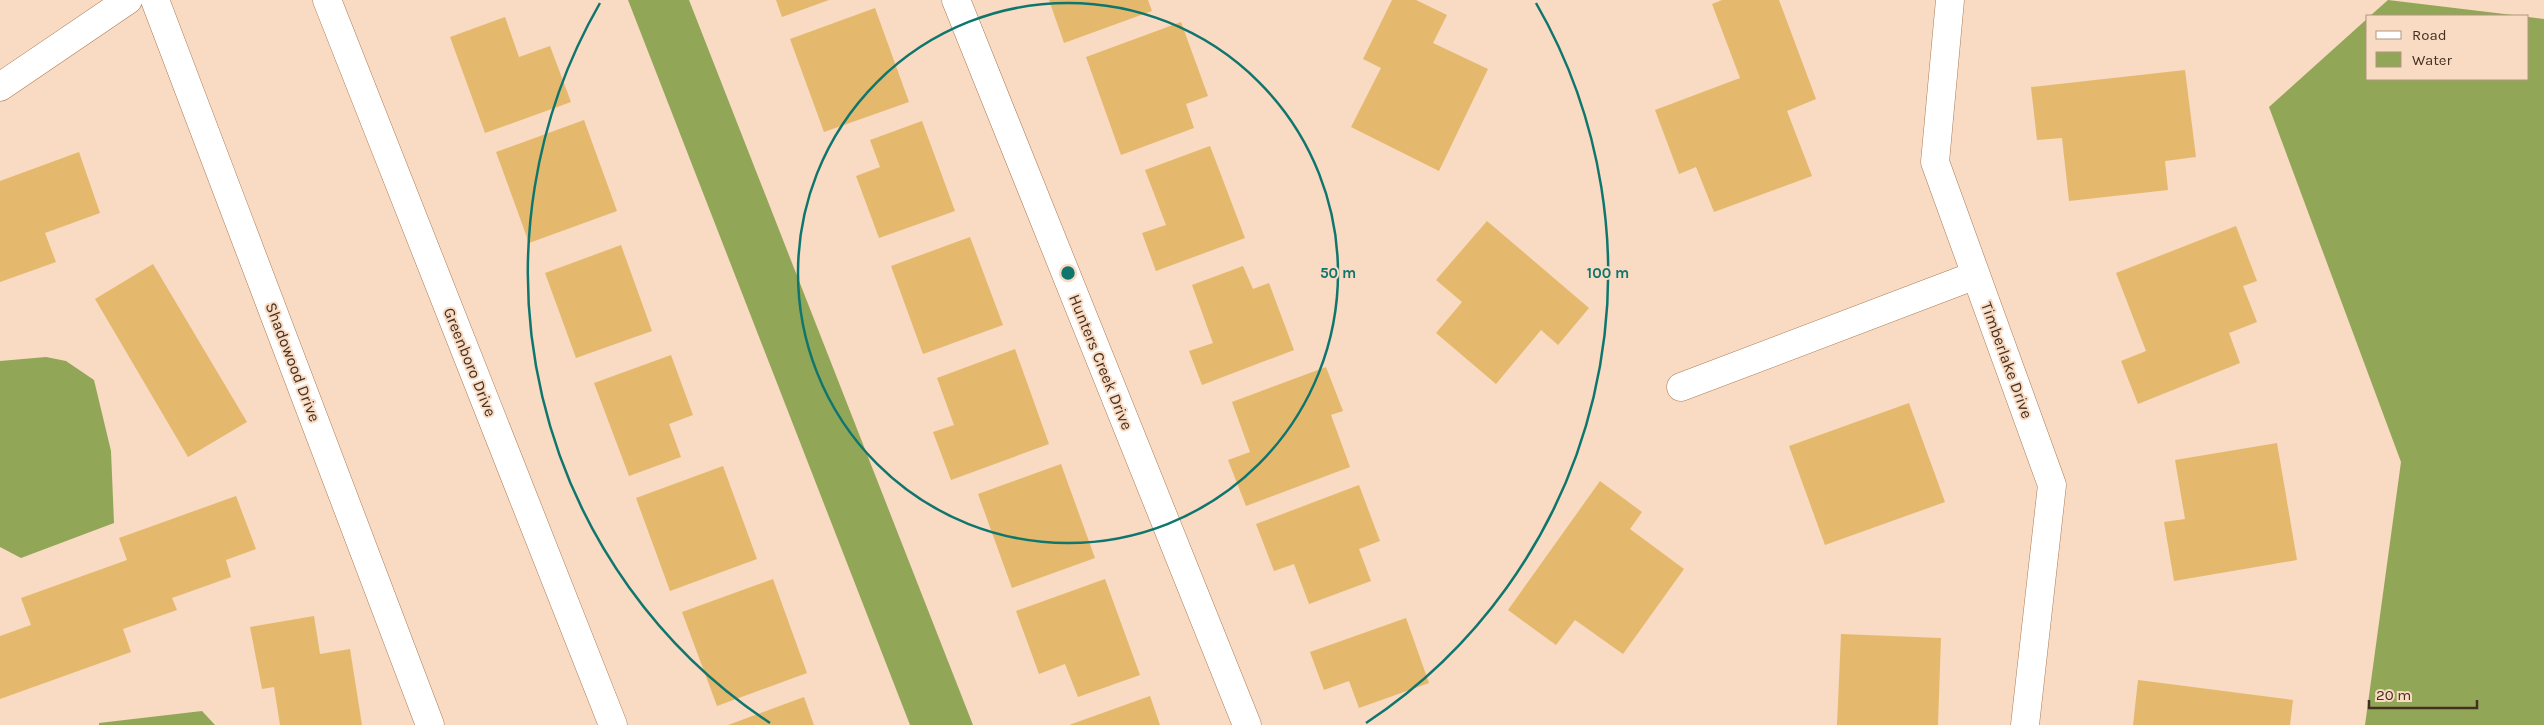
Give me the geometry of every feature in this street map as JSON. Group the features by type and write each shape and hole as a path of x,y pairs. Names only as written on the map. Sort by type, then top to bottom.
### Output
{"street":[{"path":"0,87 128,0"},
{"name":"Shadowood Drive","path":"155,0 430,725"},
{"name":"Greenboro Drive","path":"326,0 613,725"},
{"name":"Hunters Creek Drive","path":"956,0 1247,725"},
{"name":"Timberlake Drive","path":"1950,0 1934,162 2052,484 2025,725"},
{"path":"1681,388 1976,275"}],"water":[{"path":"628,0 689,0 973,725 910,725"},
{"path":"2388,0 2513,15 2371,15"},
{"path":"2529,17 2544,19 2544,725 2365,725 2401,462 2269,107 2366,20 2366,80 2529,80"},
{"path":"46,357 66,361 94,380 111,451 114,523 21,558 0,547 0,361"},
{"path":"202,711 215,725 99,725 99,723"}],"building":[{"path":"776,0 829,0 782,17"},
{"path":"1049,0 1148,0 1152,11 1064,43"},
{"path":"1392,0 1416,0 1447,15 1433,43 1488,69 1439,171 1351,127 1381,68 1363,59"},
{"path":"1722,0 1779,0 1816,99 1787,111 1812,176 1714,212 1696,167 1679,174 1655,110 1740,78 1712,4"},
{"path":"875,8 909,102 824,132 790,39"},
{"path":"505,17 519,57 550,46 571,102 485,133 450,37"},
{"path":"1181,22 1208,96 1186,104 1194,128 1121,155 1086,57"},
{"path":"2185,70 2196,157 2165,161 2168,190 2069,201 2062,138 2037,140 2031,87"},
{"path":"584,120 617,211 529,243 496,152"},
{"path":"922,121 955,211 879,238 856,176 880,167 870,140"},
{"path":"1210,146 1245,238 1156,271 1142,233 1166,225 1145,170"},
{"path":"79,152 100,213 45,233 56,262 0,282 0,181"},
{"path":"1487,221 1589,308 1558,345 1541,330 1496,384 1436,333 1462,302 1436,280"},
{"path":"2236,226 2257,281 2243,286 2257,322 2229,333 2240,363 2138,404 2121,361 2146,351 2116,273"},
{"path":"970,237 1003,325 923,354 891,266"},
{"path":"621,245 652,331 576,358 545,273"},
{"path":"153,264 247,422 188,457 95,299"},
{"path":"1243,266 1253,289 1269,283 1294,350 1202,385 1189,351 1213,343 1192,285"},
{"path":"1015,349 1049,444 951,480 933,432 954,425 937,378"},
{"path":"671,355 693,415 669,424 681,457 629,476 594,383"},
{"path":"1326,367 1343,411 1331,415 1350,467 1246,506 1228,460 1250,452 1232,402"},
{"path":"1909,403 1945,502 1825,545 1789,446"},
{"path":"2277,443 2297,560 2174,581 2164,522 2185,519 2175,460"},
{"path":"1061,464 1095,558 1012,588 978,494"},
{"path":"723,466 757,559 670,591 636,498"},
{"path":"1600,481 1642,512 1630,529 1684,569 1623,654 1575,620 1556,645 1508,610"},
{"path":"1359,485 1380,541 1359,549 1371,581 1309,604 1294,564 1274,571 1256,524"},
{"path":"236,496 256,549 226,560 231,577 172,598 177,610 123,629 131,652 0,699 0,636 31,625 21,598 127,560 119,538"},
{"path":"773,579 807,673 717,706 682,612"},
{"path":"1105,579 1140,675 1078,697 1065,664 1039,674 1016,611"},
{"path":"314,616 320,654 350,649 362,725 280,725 274,687 262,689 250,627"},
{"path":"1406,618 1429,683 1359,708 1349,681 1324,690 1310,652"},
{"path":"1841,634 1941,638 1938,725 1837,725"},
{"path":"2138,680 2293,700 2290,725 2133,725"},
{"path":"1150,696 1160,725 1069,725"},
{"path":"804,697 814,725 728,725"}]}
